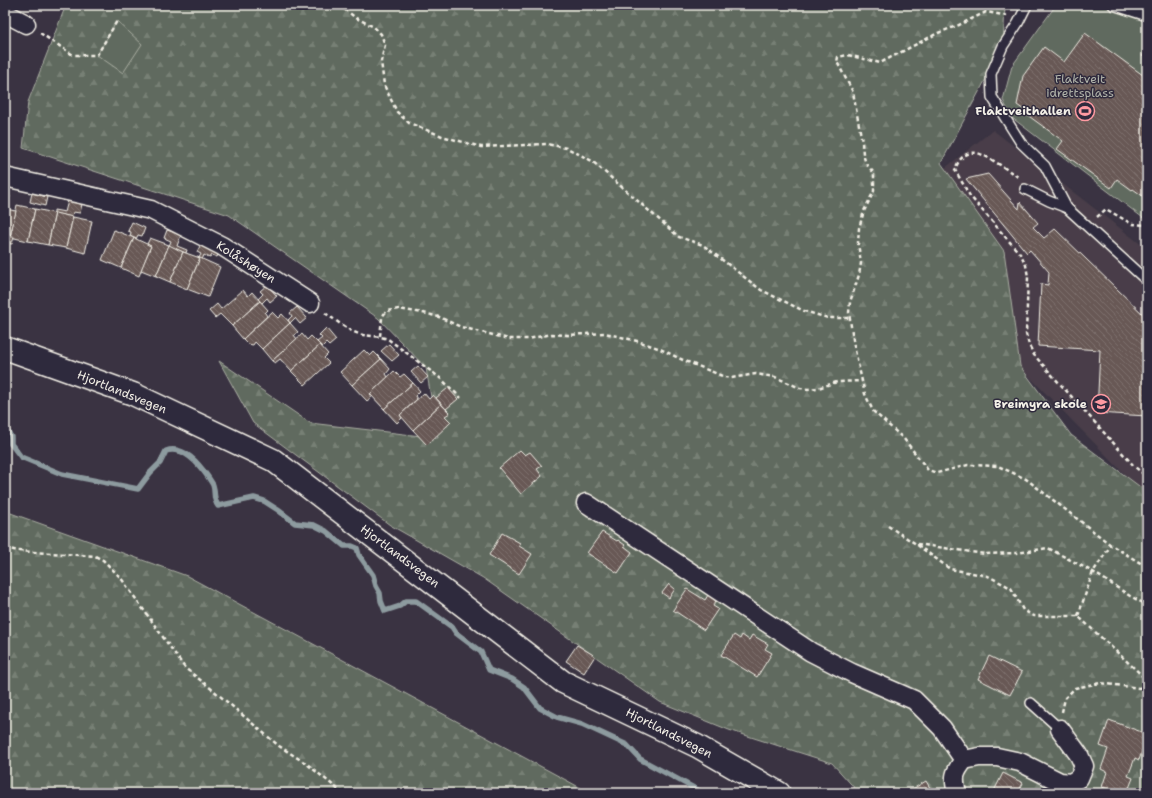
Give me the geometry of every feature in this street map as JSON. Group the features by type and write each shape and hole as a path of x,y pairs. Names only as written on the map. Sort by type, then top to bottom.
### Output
{"street":[{"path":"5,13 26,24"},
{"name":"Kolåshøyen","path":"5,177 151,210 222,246 310,302"},
{"name":"Hjortlandsvegen","path":"5,348 133,394 273,460 563,682 697,746 779,793"},
{"path":"586,503 811,652 852,673 914,700 942,728 964,760"},
{"path":"957,793 954,781 957,769 964,760 980,757 997,757 1020,762 1060,782 1071,783 1079,778 1084,766 1079,755 1060,729"}],"lane":[{"path":"1027,5 1018,23 1003,46 991,74 992,97 1021,142 1045,166 1067,208"},
{"path":"1113,5 1147,16"},
{"path":"1025,189 1067,208 1147,280"},
{"path":"1031,703 1060,729"}],"path":[{"path":"339,5 356,18 374,27 381,34 385,45 381,61 384,85 398,112 409,123 442,136 481,147 546,144 567,148 592,161 679,237 703,245 761,290 804,311 828,318 850,318"},
{"path":"1018,23 1004,15 986,12 959,26 938,33 880,63 848,55 838,57 837,62 853,92 866,164 874,174 874,192 864,212 859,228 858,243 861,263 859,275 850,302 849,313 854,346 865,394 873,411 904,439 928,470 937,473 968,465 998,466 1026,479 1111,545 1147,567"},
{"path":"26,24 73,56 97,55 117,21"},
{"path":"1021,178 978,153 966,154 957,162 955,170 970,196 1021,255 1026,265 1028,277 1026,334 1034,355 1135,467 1147,477"},
{"path":"1088,226 1106,209 1132,224 1147,225"},
{"path":"310,302 352,331 363,335 380,336 388,339 440,378 461,398"},
{"path":"380,336 382,318 387,311 399,309 411,310 439,317 465,328 509,339 528,339 552,334 567,335 605,333 615,335 658,348 725,378 756,374 775,377 800,388 808,389 818,388 837,382 862,381"},
{"path":"888,526 950,569 988,576 1011,588 1023,610 1034,616 1078,616 1147,680"},
{"path":"916,544 985,554 1017,553 1048,548 1094,572 1130,596 1147,605"},
{"path":"1078,616 1094,572 1111,545"},
{"path":"5,548 18,551 95,556 103,560 121,578 184,668 213,690 279,746 307,764 340,791 345,793"},
{"path":"1060,729 1065,698 1075,688 1100,683 1139,688 1147,686"}],"shaded area":[{"name":"Breimyra skole","path":"993,130 1147,249 1147,497 965,311 940,172"}],"green space":[{"path":"66,5 649,5 665,7 669,5 1005,5 1003,47 941,163 1004,251 1020,366 1071,435 1147,492 1147,793 859,793 832,763 729,730 660,702 483,578 390,525 253,423 219,361 310,423 438,438 426,368 378,318 229,215 23,148 28,102"},
{"name":"Flaktveit idrettsplass","path":"1056,5 1147,5 1147,221 1011,117 1003,100 1012,66"},
{"path":"117,21 142,44 123,73 97,55"},
{"path":"5,511 187,576 590,793 5,793"}],"building":[{"name":"Flaktveithallen","path":"1085,33 1147,78 1147,199 1117,179 1111,188 1057,149 1063,141 1026,114 1027,112 1017,105 1023,76 1044,47 1064,62"},
{"path":"1147,49 1147,60 1142,56"},
{"path":"988,174 1019,209 1020,202 1038,223 1033,227 1044,238 1055,229 1147,318 1147,416 1097,413 1100,350 1038,346 1041,284 1048,285 1049,272 1030,250 1027,253 966,179"},
{"path":"32,193 47,197 45,206 30,202"},
{"path":"5,195 10,196 8,205 5,204"},
{"path":"68,201 82,204 80,213 73,212 72,217 54,213 54,210 65,212"},
{"path":"17,205 35,209 28,241 10,237"},
{"path":"5,209 16,211 10,237 14,237 12,244 5,243"},
{"path":"35,209 55,213 48,245 28,241"},
{"path":"55,213 73,217 66,248 48,245"},
{"path":"73,217 92,221 85,253 66,248"},
{"path":"132,222 145,228 142,236 138,235 136,239 130,236 131,232 128,231"},
{"path":"114,230 134,238 121,268 102,260"},
{"path":"167,230 181,235 177,246 187,250 186,253 169,246 171,241 164,238"},
{"path":"134,238 151,246 139,276 121,268"},
{"path":"150,238 169,245 156,276 141,270 151,246 147,244"},
{"path":"201,244 219,253 217,257 212,255 210,258 204,255 202,260 199,258 201,254 197,252"},
{"path":"169,245 183,252 170,282 156,276"},
{"path":"183,252 200,258 187,289 170,282"},
{"path":"200,258 220,267 208,297 187,289"},
{"path":"267,285 277,296 270,302 267,298 262,303 258,299 263,294 260,291"},
{"path":"243,290 248,296 252,292 260,301 232,326 220,314 215,318 209,311 217,304 221,309"},
{"path":"260,301 268,310 265,313 267,316 243,339 232,326"},
{"path":"297,307 307,318 300,324 295,318 290,323 288,320 292,316 290,313"},
{"path":"272,312 278,318 282,314 290,323 262,349 255,342 253,345 248,344 243,339"},
{"path":"290,323 298,332 294,335 297,339 272,361 262,349"},
{"path":"326,328 336,340 329,346 326,343 322,347 317,342 322,338 319,335"},
{"path":"302,334 307,340 311,336 320,345 291,371 280,359 275,363 272,361"},
{"path":"389,344 399,355 392,361 381,351"},
{"path":"320,345 328,354 324,358 329,363 305,385 291,371"},
{"path":"364,350 370,356 374,352 381,359 352,385 340,372"},
{"path":"381,359 390,369 386,374 388,377 370,394 373,396 367,401 352,385"},
{"path":"418,366 428,377 421,383 411,372"},
{"path":"394,371 400,377 404,374 413,383 384,409 370,394"},
{"path":"413,383 420,391 415,396 417,399 400,415 402,418 397,423 384,409"},
{"path":"448,388 458,399 446,409 436,398"},
{"path":"424,393 429,399 433,395 441,404 413,430 400,415"},
{"path":"441,404 450,413 445,416 451,422 427,445 413,430"},
{"path":"520,450 525,455 530,452 542,466 537,469 542,476 521,494 499,468"},
{"path":"602,532 617,541 618,540 632,552 618,573 587,553"},
{"path":"502,533 520,543 519,546 532,554 519,574 489,555"},
{"path":"669,584 675,589 669,598 662,593"},
{"path":"687,589 705,600 708,595 716,601 713,606 718,609 704,630 673,610"},
{"path":"734,635 740,639 742,635 749,640 752,635 768,644 765,649 772,653 757,677 721,655"},
{"path":"577,645 595,656 584,673 566,661"},
{"path":"989,656 1022,672 1010,695 978,679"},
{"path":"1109,720 1147,734 1139,760 1135,758 1128,776 1133,778 1127,793 1119,793 1102,787 1107,772 1101,769 1108,749 1100,746"},
{"path":"1003,773 1023,783 1018,793 993,793"},
{"path":"926,781 933,793 906,793"}],"waterway":[{"path":"5,427 11,437 11,444 21,457 62,474 138,489 160,463 166,451 173,450 185,453 196,461 211,481 214,488 215,500 218,506 254,498 264,501 295,523 314,525 326,531 344,546 352,546 357,548 359,555 373,575 385,611 400,606 406,601 416,601 452,627 456,633 481,652 489,670 512,679 524,687 540,708 557,717 582,724 627,745 640,759 703,793"}],"place":[{"name":"Flaktveithallen","path":"1085,111"},
{"name":"Breimyra skole","path":"1101,404"}]}
